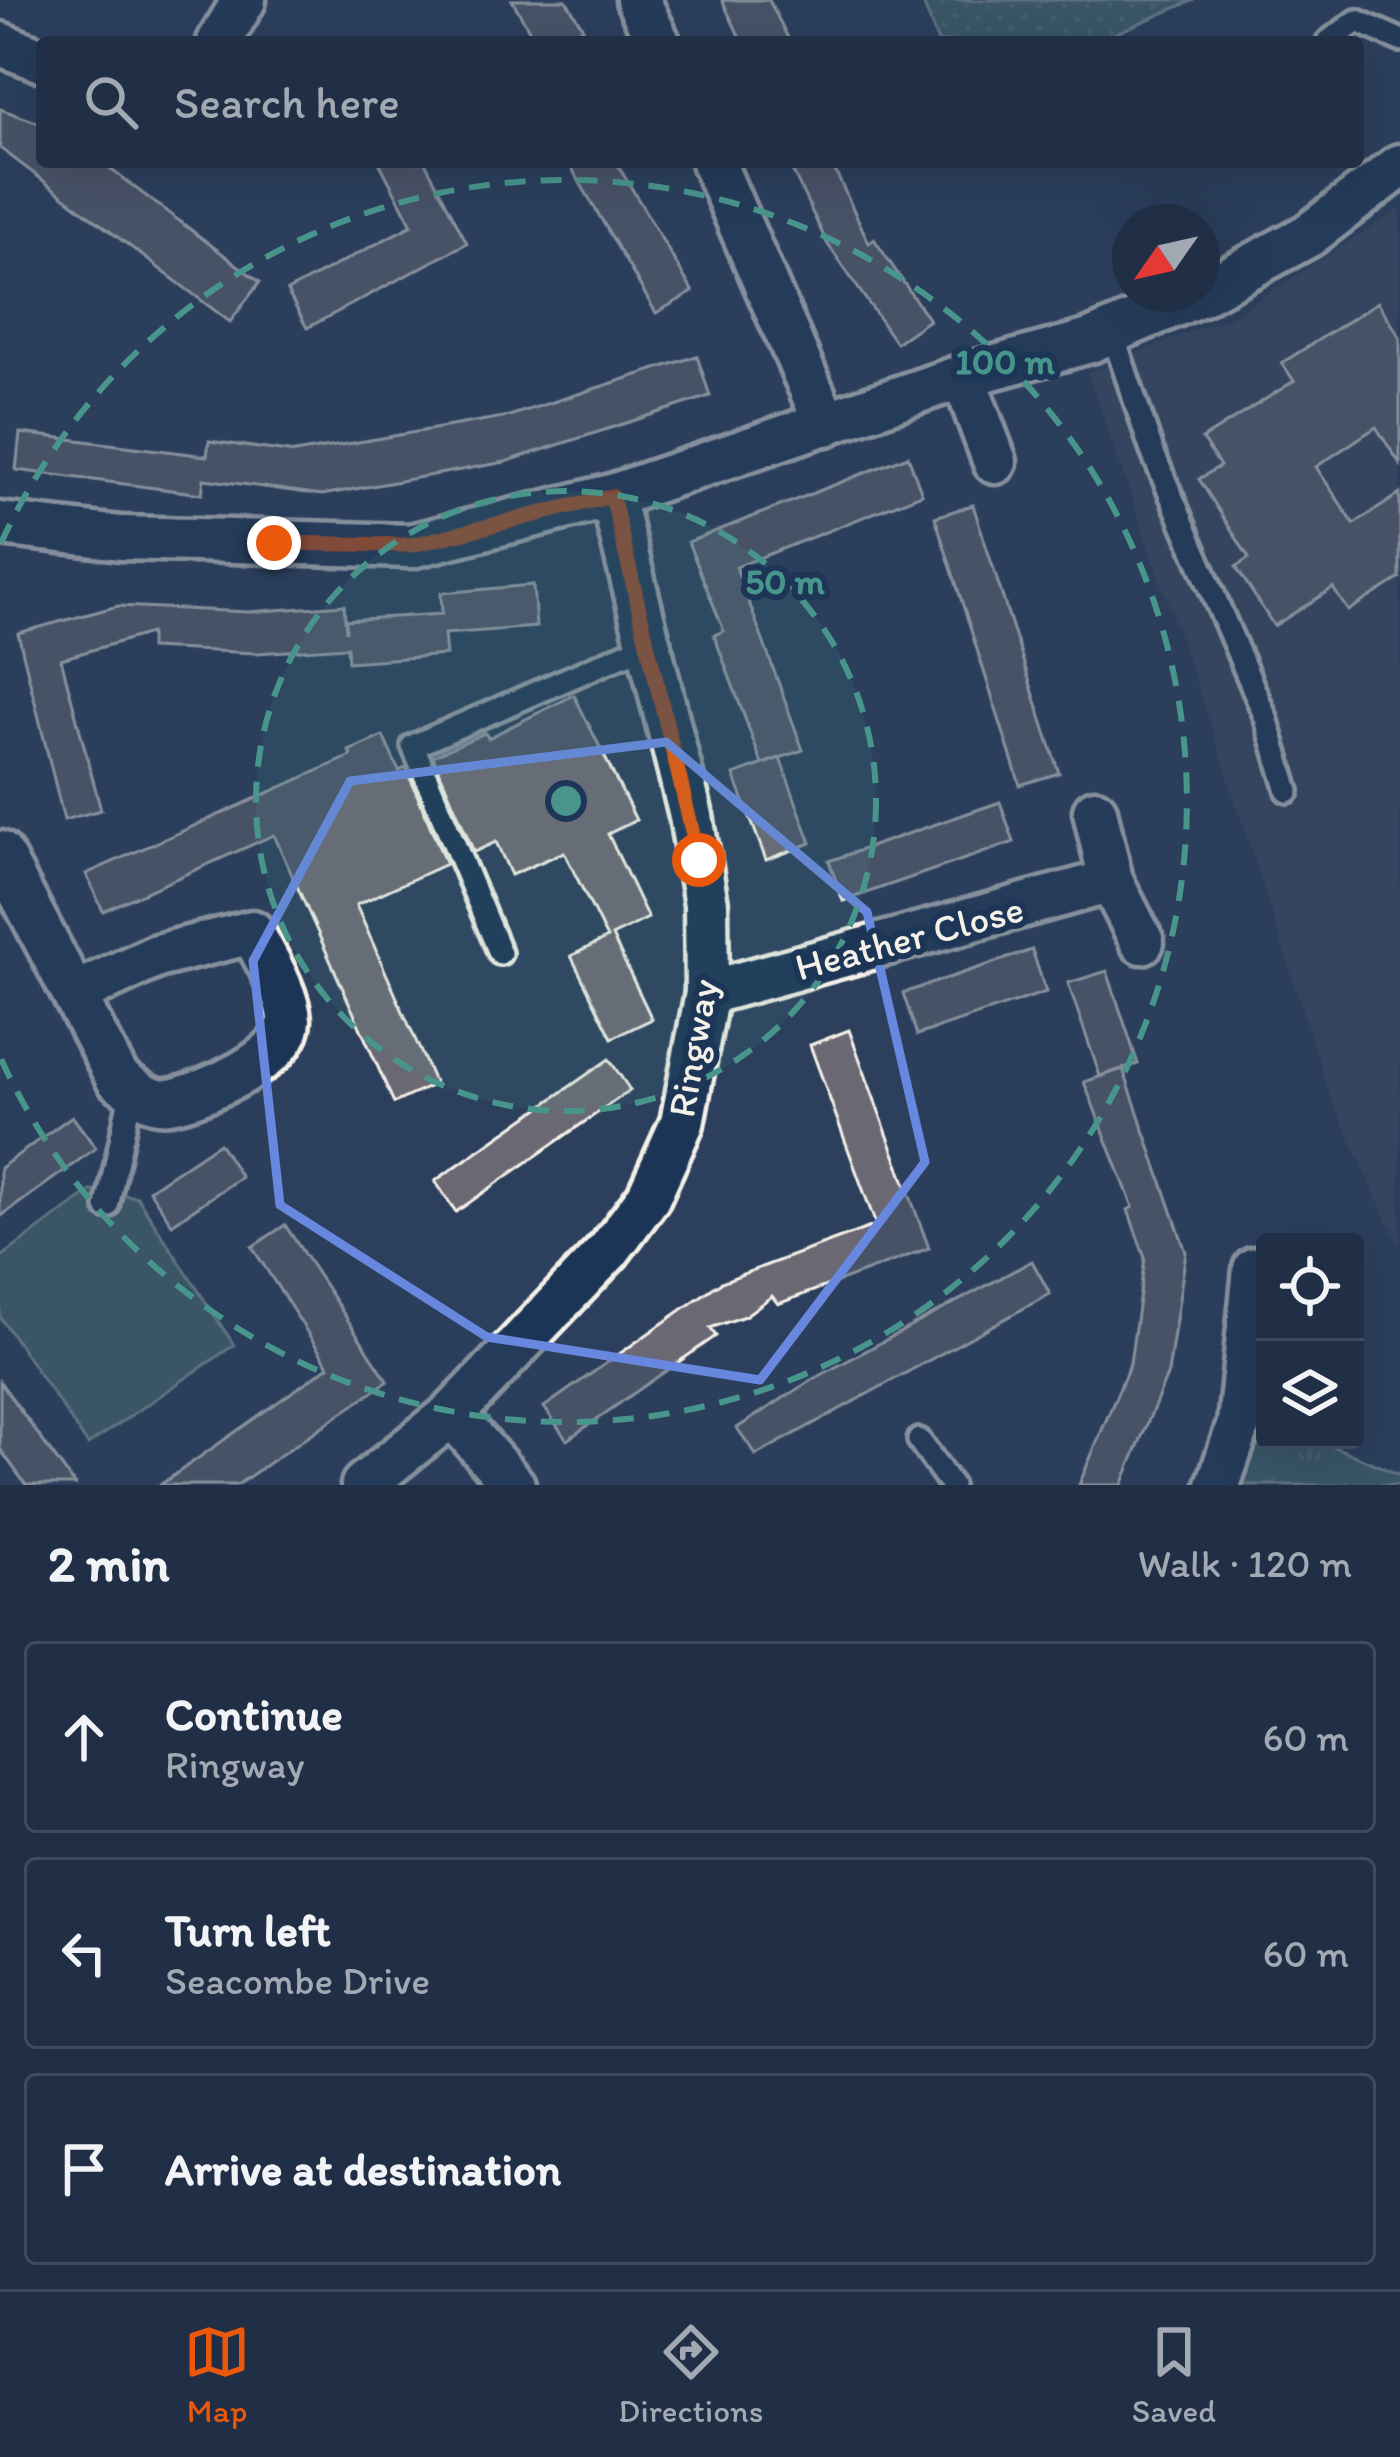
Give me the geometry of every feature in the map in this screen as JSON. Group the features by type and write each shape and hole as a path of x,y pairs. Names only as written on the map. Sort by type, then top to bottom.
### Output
{"street":[{"path":"223,36 244,0"},
{"path":"638,0 655,36"},
{"path":"0,44 36,58"},
{"path":"1220,284 1310,235 1400,166"},
{"path":"715,168 826,424"},
{"path":"0,524 122,538 412,545 612,496 963,376 1112,332 1159,312"},
{"path":"963,376 995,462"},
{"name":"Ringway","path":"363,1485 452,1414 533,1335 648,1198 682,1123 707,993 703,882 612,496"},
{"path":"1095,812 1111,881 1142,942"},
{"path":"0,853 118,1079 132,1089 167,1102 245,1072 284,1037 289,1018 252,932 157,956 77,993"},
{"name":"Heather Close","path":"707,993 1111,881"},
{"path":"1218,1485 1239,1424 1255,1269"},
{"path":"452,1414 513,1485"}],"lane":[{"path":"1336,36 1357,21 1400,40"},
{"path":"1112,332 1152,451 1266,718 1288,791"},
{"path":"500,953 413,746 648,644"},
{"path":"107,1208 132,1089"},
{"path":"919,1440 951,1485"}],"highlighted area":[{"path":"666,742 867,912 925,1162 760,1380 487,1337 280,1205 253,961 350,781"}],"shaded area":[{"path":"1400,209 1400,1248 1330,1095 1216,740 1088,372 1236,314"}],"green space":[{"path":"922,0 1194,0 1109,36 936,36"},
{"path":"91,1191 137,1197 234,1345 88,1445 0,1317 0,1258"},
{"path":"1256,1446 1340,1449 1400,1475 1400,1485 1240,1485"}],"building":[{"path":"512,0 566,0 583,28 569,36 533,36"},
{"path":"722,0 769,0 787,36 739,36"},
{"path":"0,109 36,122 36,168 109,168 260,282 230,322 0,148"},
{"path":"382,168 428,168 467,243 307,328 287,291 412,225"},
{"path":"571,168 620,168 693,292 656,313"},
{"path":"791,168 834,168 869,243 874,239 929,320 896,343 827,243"},
{"path":"1378,302 1400,337 1400,464 1376,427 1316,467 1354,524 1400,494 1400,578 1348,611 1333,588 1274,626 1236,567 1249,558 1199,479 1220,466 1202,439 1294,381 1282,363"},
{"path":"697,356 710,396 505,462 322,495 204,479 202,494 16,470 20,433 207,456 209,441 295,453 509,416"},
{"path":"908,456 922,494 736,567 803,750 762,764 714,635 724,631 688,542"},
{"path":"973,505 1059,773 1020,785 935,517"},
{"path":"533,585 536,627 444,634 446,655 348,662 347,647 257,653 150,648 150,633 61,659 101,810 64,820 18,633 118,606 248,612 344,605 346,632 346,620 442,614 441,593"},
{"path":"574,695 636,820 608,834 648,918 612,936 652,1019 612,1038 571,956 607,938 564,852 511,875 496,842 474,852 433,756 485,733 488,738"},
{"path":"383,736 399,771 406,768 446,864 356,905 435,1084 394,1103 274,835 103,911 86,874 351,756 349,751"},
{"path":"780,758 811,843 766,860 734,775"},
{"path":"1000,802 1014,842 843,901 829,861"},
{"path":"1032,950 1046,992 917,1035 903,993"},
{"path":"1107,971 1138,1064 1100,1076 1068,983"},
{"path":"849,1030 929,1248 778,1304 772,1296 745,1316 710,1328 716,1336 567,1440 544,1407 721,1282 876,1225 810,1045"},
{"path":"609,1059 630,1090 456,1212 435,1181"},
{"path":"1123,1069 1186,1252 1168,1373 1122,1485 1079,1485 1130,1363 1145,1258 1128,1210 1133,1207 1084,1082"},
{"path":"72,1116 96,1148 0,1217 0,1168"},
{"path":"219,1143 241,1177 172,1224 149,1190"},
{"path":"285,1225 388,1381 237,1485 160,1485 329,1366 252,1247"},
{"path":"1032,1261 1050,1294 756,1455 737,1428 810,1381"},
{"path":"0,1382 75,1485 26,1485 0,1449"}],"route":[{"path":"274,543 412,545 612,496 699,860"}]}
